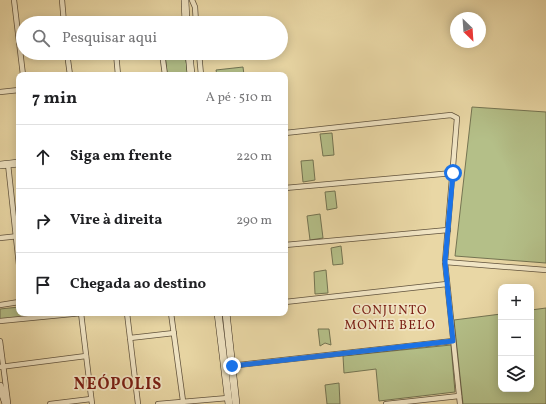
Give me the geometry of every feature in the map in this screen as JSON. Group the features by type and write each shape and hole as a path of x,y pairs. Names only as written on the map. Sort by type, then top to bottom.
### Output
{"main road":[{"path":"185,0 186,16"},
{"path":"190,60 191,72"},
{"path":"0,165 16,164"},
{"path":"219,316 236,404"},
{"path":"226,316 229,401"},
{"path":"0,386 7,404"}],"street":[{"path":"14,0 16,19"},
{"path":"62,0 63,16"},
{"path":"192,0 195,7 196,16"},
{"path":"20,60 22,72"},
{"path":"68,60 70,72"},
{"path":"117,60 118,72"},
{"path":"163,60 165,72"},
{"path":"200,60 201,72"},
{"path":"0,92 16,90"},
{"path":"288,133 450,115 455,117 457,121 445,262 460,404"},
{"path":"8,164 16,228"},
{"path":"288,188 453,173"},
{"path":"288,245 448,230"},
{"path":"0,238 16,236"},
{"path":"445,262 546,270"},
{"path":"288,302 447,284"},
{"path":"0,305 16,302"},
{"path":"0,321 51,316"},
{"path":"50,404 92,402 81,316"},
{"path":"127,316 138,404"},
{"path":"172,316 183,401"},
{"path":"130,338 174,333"},
{"path":"0,341 7,404"},
{"path":"228,366 453,341"},
{"path":"2,366 86,356"},
{"path":"386,404 459,396"},
{"path":"158,404 183,401 229,401"}],"green space":[{"path":"166,60 186,60 188,72 167,72"},
{"path":"243,67 244,72 216,72 216,70"},
{"path":"472,107 546,112 546,263 455,256"},
{"path":"332,133 334,155 323,156 320,134"},
{"path":"313,160 315,180 303,182 301,161"},
{"path":"335,191 337,208 327,210 325,192"},
{"path":"320,214 323,238 310,240 307,216"},
{"path":"341,246 343,264 333,265 331,248"},
{"path":"326,270 328,293 315,294 314,272"},
{"path":"16,307 16,316 35,316 0,320 0,309"},
{"path":"546,308 546,404 463,404 454,320 498,314 498,392 534,392 534,310"},
{"path":"318,329 329,329 331,345 325,343 320,346"},
{"path":"451,345 455,392 379,401 376,369 344,373 343,356"},
{"path":"339,383 340,404 327,404 325,385"}],"district":[{"name":"CONJUNTO MONTE BELO","path":"390,318"},
{"name":"NEÓPOLIS","path":"118,385"}],"route":[{"path":"232,366 453,341 445,262 453,173"}]}
